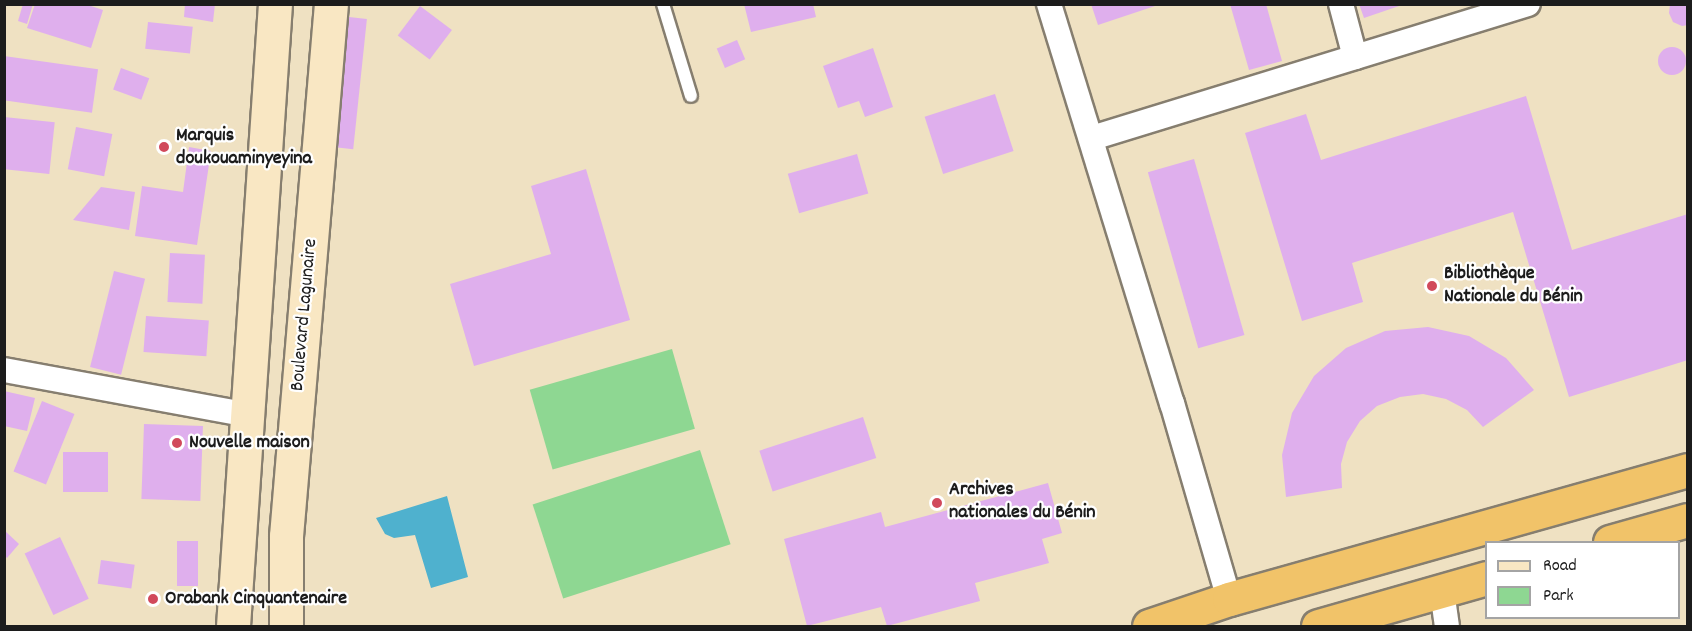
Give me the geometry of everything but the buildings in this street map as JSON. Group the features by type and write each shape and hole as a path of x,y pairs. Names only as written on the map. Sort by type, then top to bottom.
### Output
{"highway":[{"path":"1149,627 1229,599 1688,470"},
{"path":"1617,541 1688,520"},
{"path":"1318,627 1485,578"}],"main road":[{"path":"233,627 275,4"},
{"name":"Boulevard Lagunaire","path":"286,627 286,536 331,4"}],"street":[{"path":"1050,4 1229,599"},
{"path":"1341,4 1355,57"},
{"path":"1092,138 1528,4"},
{"path":"4,370 249,415"},
{"path":"1442,591 1447,627"}],"lane":[{"path":"663,4 691,96"}],"green space":[{"path":"672,349 695,429 553,470 530,390"},
{"path":"700,450 731,544 563,599 533,504"}],"water":[{"path":"447,496 468,577 431,588 415,535 394,538 385,534 376,518"}],"place":[{"name":"Marquis doukouaminyeyina","path":"164,147"},
{"name":"Bibliothèque Nationale du Bénin","path":"1432,286"},
{"name":"Nouvelle maison","path":"177,443"},
{"name":"Archives nationales du Bénin","path":"937,503"},
{"name":"Orabank Cinquantenaire","path":"153,599"}]}
